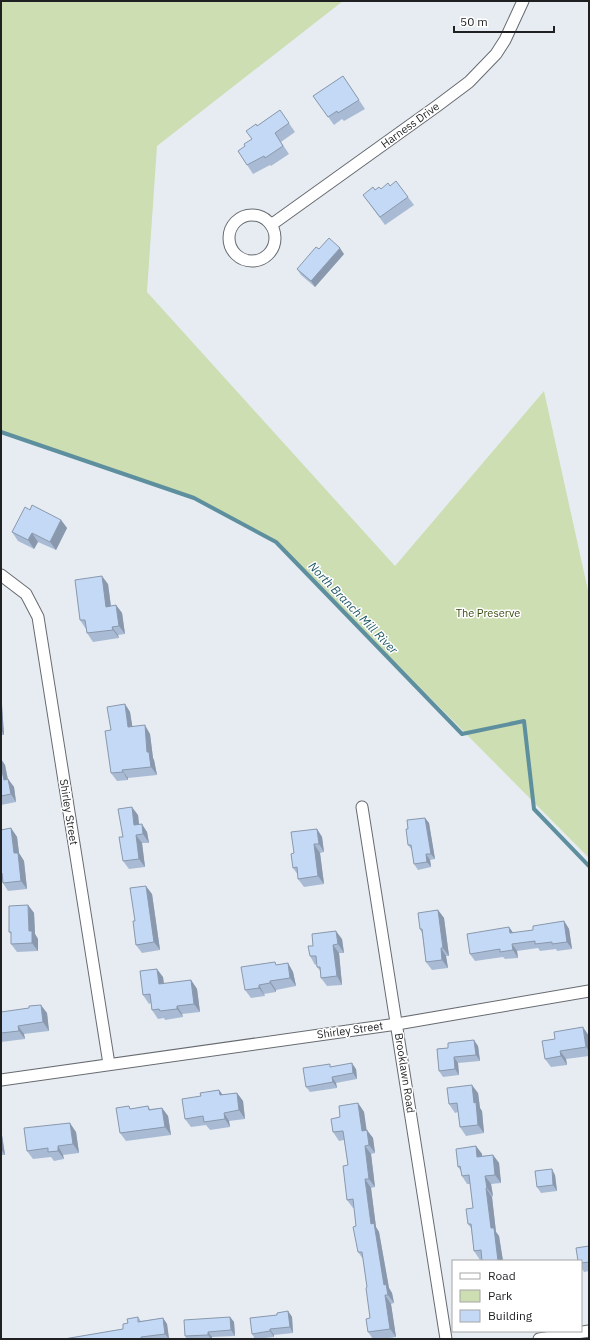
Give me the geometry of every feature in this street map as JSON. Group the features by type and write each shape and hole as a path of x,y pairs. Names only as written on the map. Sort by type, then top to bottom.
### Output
{"street":[{"name":"Harness Drive","path":"271,225 469,82 499,49 523,1"},
{"path":"251,215 258,216 271,225 275,239 270,253 257,261 243,259 236,255 229,242 229,234 237,221 243,217 251,215"},
{"name":"Shirley Street","path":"1,575 26,594 38,617 109,1064"},
{"name":"Brooklawn Road","path":"362,807 446,1339"},
{"name":"Shirley Street","path":"1,1080 397,1024 589,991"},
{"path":"539,1339 589,1331"}],"green space":[{"name":"The Preserve","path":"1,1 343,1 157,146 147,292 395,566 544,391 589,595 589,858 276,542 194,498 1,432"}],"building":[{"path":"343,76 359,100 338,113 337,111 328,117 313,96"},
{"path":"280,110 289,123 275,133 283,146 265,158 264,156 247,165 238,151 245,146 244,144 252,139 246,131 256,124 257,126"},
{"path":"396,181 408,197 380,217 363,195 373,187 375,190 379,187 381,189 388,183 390,186"},
{"path":"329,238 340,248 311,281 297,269 316,247 319,249"},
{"path":"32,505 61,520 50,542 32,533 28,540 12,532 25,507 30,510"},
{"path":"102,576 106,607 116,605 119,626 112,627 113,630 87,633 85,620 80,620 75,580"},
{"path":"125,704 128,727 145,725 147,752 149,752 151,767 122,770 123,772 111,773 105,731 111,730 107,707"},
{"path":"1,766 4,780 8,779 11,794 1,796"},
{"path":"132,807 134,825 142,824 143,834 136,835 139,859 123,861 119,837 123,837 118,809"},
{"path":"425,818 431,854 426,854 427,862 414,864 411,845 408,845 406,829 408,829 407,820"},
{"path":"11,828 14,853 18,853 21,881 3,883 1,873 1,830"},
{"path":"317,829 319,844 314,844 318,876 298,879 297,867 293,868 291,854 294,853 291,832"},
{"path":"146,886 154,942 136,945 133,921 135,921 130,888"},
{"path":"28,905 29,931 32,931 32,943 11,944 11,932 9,932 9,906"},
{"path":"438,910 443,948 441,948 442,960 426,962 422,929 420,929 418,913"},
{"path":"564,921 567,942 535,944 535,941 512,944 513,950 500,952 500,949 470,954 467,934 509,927 510,933 533,930 533,926"},
{"path":"336,931 338,944 333,945 337,976 321,978 320,967 317,967 316,956 310,956 308,946 313,946 312,934"},
{"path":"275,962 276,965 288,963 290,978 270,981 270,983 259,985 259,988 245,990 241,967"},
{"path":"157,969 159,984 191,980 194,1004 177,1006 177,1009 160,1011 159,1009 152,1010 150,994 143,995 140,971"},
{"path":"41,1005 43,1022 18,1026 19,1031 1,1033 1,1012"},
{"path":"583,1027 586,1047 560,1051 561,1056 545,1059 542,1041 555,1039 554,1032"},
{"path":"474,1040 476,1055 454,1057 455,1069 439,1071 437,1049 448,1048 448,1043"},
{"path":"352,1063 353,1073 332,1077 333,1082 306,1087 303,1068 330,1064 330,1067"},
{"path":"472,1085 474,1103 476,1102 478,1125 460,1127 457,1103 449,1104 447,1088"},
{"path":"219,1090 220,1095 237,1093 239,1110 224,1113 225,1119 204,1122 203,1116 185,1119 182,1099 201,1096 200,1093"},
{"path":"358,1103 362,1131 367,1130 369,1145 365,1146 369,1179 365,1179 371,1224 374,1223 384,1285 386,1284 388,1295 385,1295 390,1329 368,1332 366,1319 370,1318 367,1287 362,1252 358,1252 353,1227 356,1226 353,1199 347,1200 343,1166 348,1165 343,1131 333,1132 331,1119 340,1117 339,1106"},
{"path":"129,1106 130,1109 148,1106 149,1110 162,1108 165,1127 120,1133 116,1108"},
{"path":"70,1123 73,1144 58,1146 58,1151 48,1152 48,1148 27,1151 24,1128"},
{"path":"476,1146 477,1157 493,1155 495,1175 485,1176 491,1228 494,1228 498,1260 482,1260 481,1250 474,1251 471,1224 468,1224 466,1209 473,1208 469,1175 462,1176 460,1166 458,1167 456,1149"},
{"path":"552,1169 553,1185 537,1187 535,1171"},
{"path":"589,1246 589,1262 582,1263 582,1260 578,1260 576,1248"},
{"path":"288,1311 290,1327 270,1329 270,1331 252,1334 250,1318 277,1315 277,1313"},
{"path":"138,1317 138,1322 163,1318 165,1334 141,1337 141,1339 64,1339 123,1329 123,1324 128,1323 127,1319"},
{"path":"230,1317 231,1330 208,1332 208,1335 185,1336 184,1320"}],"waterway":[{"name":"North Branch Mill River","path":"1,432 194,498 276,542 462,734 524,721 534,809 589,866"}]}
